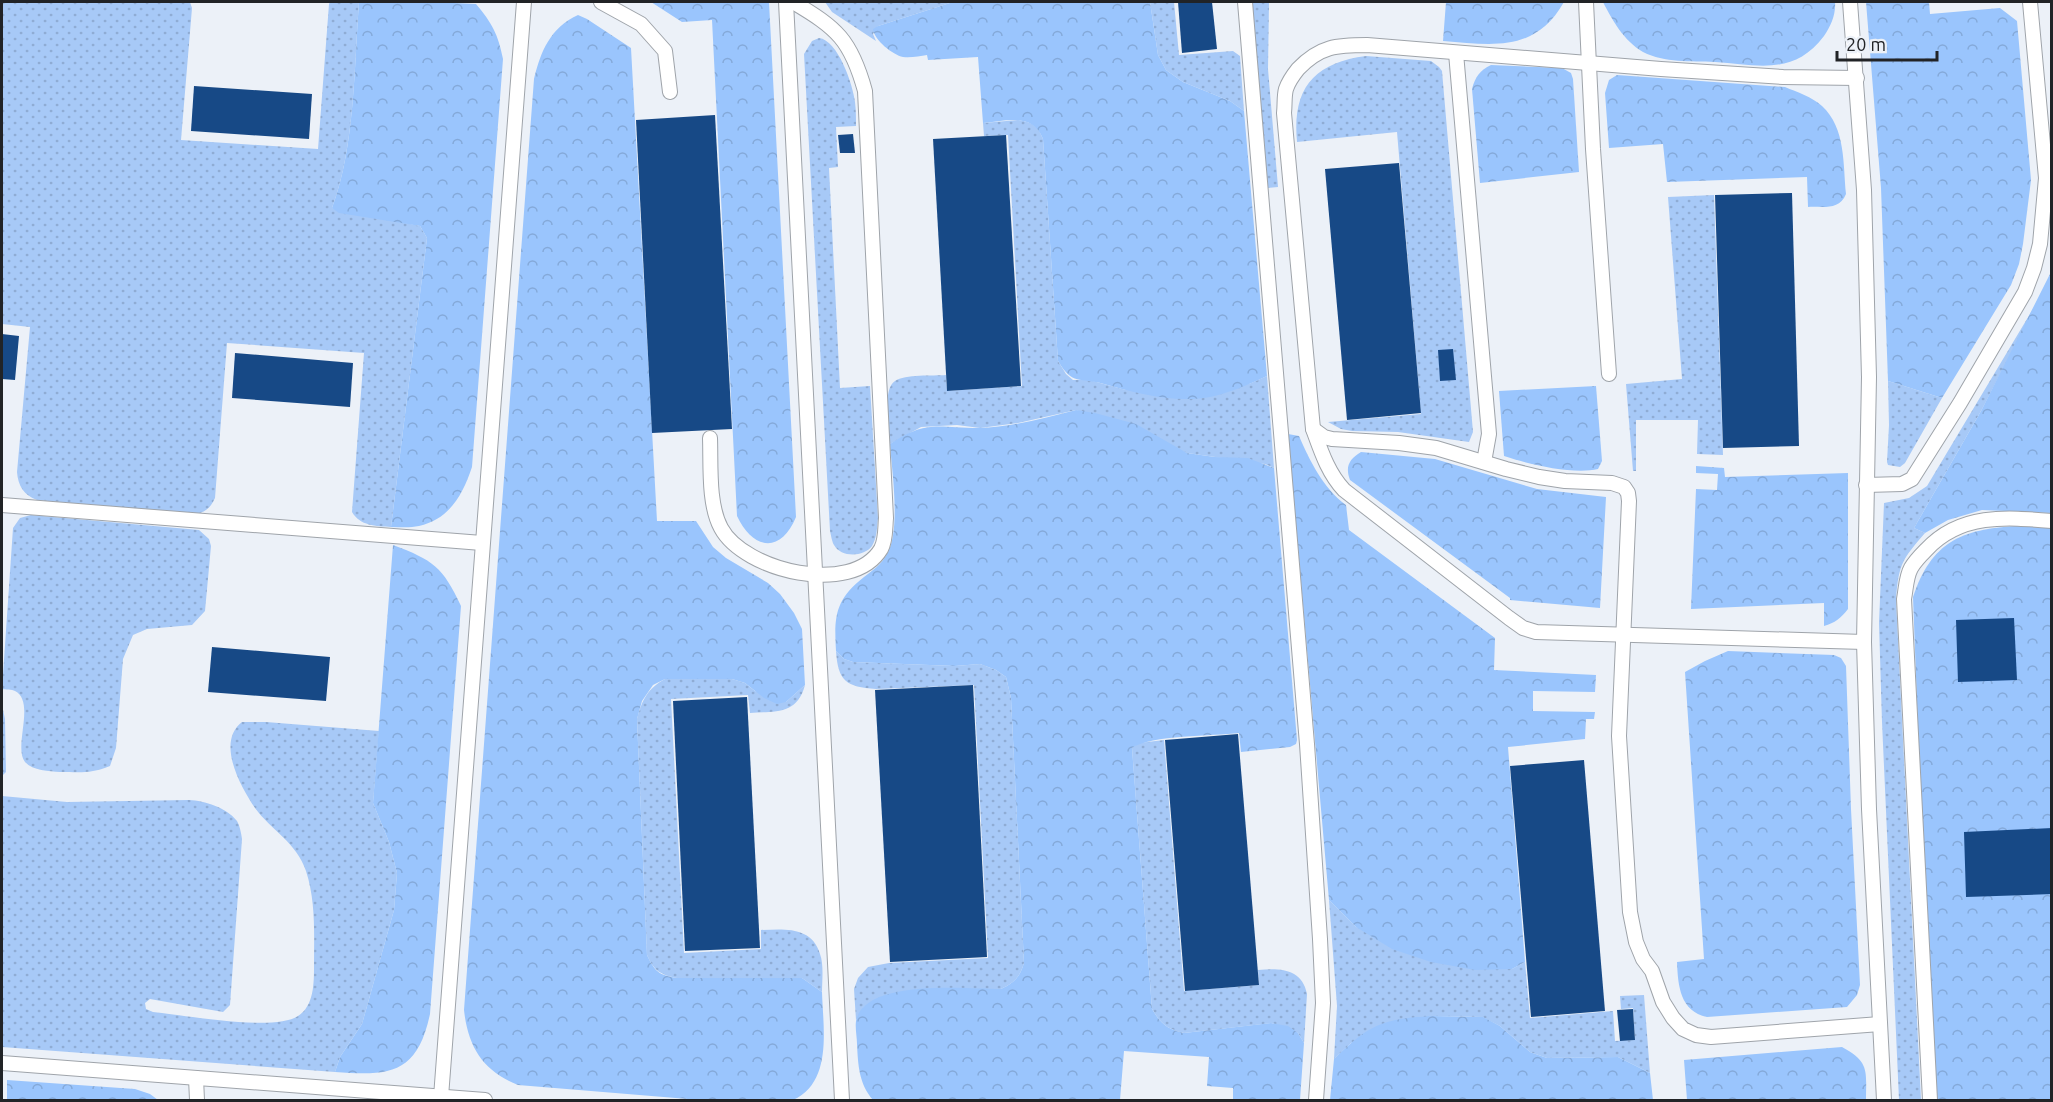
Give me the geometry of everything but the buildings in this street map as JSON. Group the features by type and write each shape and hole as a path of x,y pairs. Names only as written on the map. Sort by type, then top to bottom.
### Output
{"lane":[{"path":"441,1097 524,2"},
{"path":"601,2 641,24 665,51 670,92"},
{"path":"786,2 842,1101"},
{"path":"710,438 714,510 721,528 734,546 771,566 815,575 853,570 871,560 881,548 885,535 885,506 866,91 860,70 847,45 827,23 793,2"},
{"path":"1245,2 1306,732 1320,939 1323,1003 1316,1101"},
{"path":"1586,2 1593,149 1610,374"},
{"path":"1850,2 1864,190 1869,377 1864,642 1869,809 1884,1101"},
{"path":"1866,485 1902,484 1912,479 2025,292 2034,268 2040,244 2046,178 2030,2"},
{"path":"1857,78 1783,77 1366,45 1341,45 1321,50 1308,59 1295,73 1286,88 1284,113 1313,429 1323,457 1336,482 1344,490 1523,627 1536,632 1864,642"},
{"path":"1456,53 1488,434 1484,462"},
{"path":"1313,429 1332,440 1399,443 1436,448 1539,477 1565,481 1612,483 1628,492 1624,635 1618,736 1630,912 1636,942 1643,959 1652,971 1663,1002 1683,1029 1696,1035 1711,1037 1880,1024"},
{"path":"2,505 482,543"},
{"path":"1929,1101 1904,599 1907,579 1918,558 1934,541 1952,528 1984,520 2017,518 2052,521"},
{"path":"2,1063 485,1101"},
{"path":"196,1078 197,1101"}],"shaded area":[{"path":"2,2 190,2 192,8 181,140 318,149 329,4 330,2 359,2 349,133 340,184 332,208 420,226 427,238 391,527 364,523 352,512 364,353 227,343 215,498 208,508 200,513 37,500 22,489 17,472 30,327 2,324"},
{"path":"825,2 953,2 878,26 873,34 876,41 832,12"},
{"path":"1150,2 1174,2 1179,55 1233,51 1240,56 1244,111 1230,101 1183,82 1166,70 1158,55"},
{"path":"1252,2 1269,2 1268,69 1278,187 1268,188"},
{"path":"819,38 832,46 843,64 854,94 856,108 856,126 836,127 838,167 829,168 840,388 870,386 878,518 872,546 858,554 847,554 837,549 833,544 830,531 804,54 812,41"},
{"path":"1366,56 1431,61 1442,71 1473,432 1469,442 1398,432 1352,431 1341,429 1328,422 1421,414 1397,132 1297,142 1298,107 1310,82 1332,65"},
{"path":"1018,120 1034,125 1043,139 1058,361 1066,374 1073,380 1089,380 1126,390 1249,384 1267,376 1274,468 1265,464 1187,453 1076,410 1018,423 980,428 957,425 921,427 890,444 887,400 891,385 895,381 912,376 946,375 947,391 1022,386 1008,135 984,136 983,123"},
{"path":"1714,195 1723,455 1697,454 1698,420 1636,420 1636,471 1633,471 1626,384 1682,379 1668,197"},
{"path":"2039,299 1981,411 1914,528 1925,533 1911,550 1900,569 1896,599 1921,1100 1899,1100 1879,623 1884,503 1909,498 1927,486"},
{"path":"1888,381 1942,398 1905,463 1900,467 1888,465 1887,462"},
{"path":"31,515 199,530 209,539 211,546 205,611 192,625 147,629 133,635 123,659 116,748 110,766 97,770 60,772 41,770 28,765 22,755 21,746 24,705 21,697 14,690 2,689 13,528 20,518"},
{"path":"836,651 844,659 853,662 955,666 980,664 1006,677 1011,698 1024,963 1016,979 1001,989 918,989 864,1007 856,1020 854,989 858,978 868,967 889,963 988,958 974,685 876,689 857,686 842,676"},
{"path":"665,679 732,679 745,683 755,691 786,702 805,685 797,702 791,707 777,711 750,713 748,695 671,699 684,953 761,949 761,930 796,931 811,938 820,954 822,992 802,978 677,978 659,971 652,965 647,955 637,719 647,695 654,686"},
{"path":"2,705 5,719 6,772 2,776"},
{"path":"242,722 379,731 373,803 389,842 397,873 394,910 362,1024 340,1057 335,1072 2,1047 2,796 67,802 189,800 208,803 227,812 237,821 242,839 230,1005 223,1012 150,999 145,1003 146,1009 153,1012 250,1023 286,1021 303,1012 312,994 314,973 314,918 309,883 302,861 296,852 261,816 237,776 233,764 231,741 234,731"},
{"path":"1164,740 1184,991 1259,985 1258,970 1274,969 1295,974 1304,985 1307,994 1304,1043 1298,1033 1272,1023 1184,1033 1165,1025 1152,1009 1132,748 1139,743"},
{"path":"1329,900 1356,927 1512,969 1525,962 1530,1018 1613,1011 1615,1041 1635,1040 1633,1008 1621,1009 1620,996 1644,995 1650,1073 1618,1057 1547,1058 1530,1052 1500,1026 1482,1017 1432,1016 1351,1043 1334,1059 1337,1006"}],"green space":[{"path":"359,2 476,4 494,29 503,59 472,467 459,496 447,511 430,523 412,527 391,527 427,238 420,226 339,213 332,208 340,184 349,133"},
{"path":"651,2 769,2 796,517 790,529 775,542 759,541 751,536 737,516 712,20 682,22"},
{"path":"953,2 1150,2 1158,55 1166,70 1183,82 1230,101 1244,111 1267,376 1238,389 1212,396 1181,399 1165,398 1077,379 1063,369 1058,361 1043,139 1038,130 1018,120 983,123 978,57 928,60 927,55 903,57 885,46 874,33 873,29 878,26"},
{"path":"1446,2 1564,2 1553,18 1540,30 1526,38 1496,44 1479,44 1443,41"},
{"path":"1603,2 1835,2 1835,6 1829,28 1812,49 1788,63 1760,66 1678,61 1651,56 1624,36"},
{"path":"1866,2 1929,2 1930,14 2000,8 2017,21 2031,180 2023,244 2011,285 1942,398 1888,381 1881,188"},
{"path":"578,15 631,48 657,521 696,521 713,547 726,558 768,583 780,594 802,629 805,685 786,702 777,704 764,698 745,683 732,679 665,679 653,685 642,701 637,719 647,955 658,972 671,977 802,978 822,992 824,1037 820,1067 815,1081 806,1092 793,1100 700,1100 518,1085 495,1073 479,1056 466,1023 464,1010 534,79 548,41 568,20"},
{"path":"1491,65 1562,68 1571,73 1579,172 1480,183 1472,89 1478,74"},
{"path":"1617,75 1785,87 1809,97 1822,106 1835,125 1842,147 1846,194 1835,205 1808,207 1807,177 1667,182 1663,144 1609,148 1605,93 1609,80"},
{"path":"2051,272 2051,513 1982,510 1948,520 1925,533 1914,528 1981,411"},
{"path":"1596,386 1602,461 1598,469 1564,470 1504,456 1499,391"},
{"path":"1076,410 1136,424 1187,453 1248,458 1274,468 1296,744 1290,747 1241,752 1239,733 1167,738 1132,748 1152,1009 1165,1025 1184,1033 1271,1023 1288,1026 1298,1033 1304,1043 1300,1100 1233,1100 1233,1088 1207,1086 1209,1057 1124,1051 1120,1100 873,1100 862,1081 856,1021 863,1007 878,998 919,989 1001,989 1016,979 1024,963 1011,698 1006,677 980,664 955,666 853,662 844,659 836,651 836,618 842,601 854,585 877,567 891,544 895,516 890,444 924,428 1003,426"},
{"path":"1288,434 1299,436 1330,491 1346,505 1349,530 1495,638 1494,670 1596,675 1595,692 1533,691 1533,711 1595,712 1594,719 1586,719 1585,739 1508,747 1525,962 1512,969 1475,970 1431,962 1392,949 1356,927 1329,900"},
{"path":"1361,452 1435,459 1537,489 1606,497 1600,608 1510,600 1350,480 1349,464"},
{"path":"1696,466 1724,468 1725,477 1848,473 1848,609 1843,615 1835,622 1824,626 1824,603 1691,609 1696,489 1717,490 1718,474 1696,473"},
{"path":"2016,526 2051,528 2051,1100 1937,1100 1921,808 1913,597 1929,563 1951,542 1964,535 1980,531"},
{"path":"393,545 418,555 435,566 448,582 461,606 430,1014 417,1049 398,1067 371,1073 335,1072 340,1057 362,1024 394,910 397,873 389,842 373,803"},
{"path":"1728,651 1834,655 1841,658 1846,666 1860,985 1857,995 1847,1007 1707,1017 1691,1009 1682,996 1677,962 1704,959 1685,672"},
{"path":"1432,1016 1483,1017 1500,1026 1530,1052 1547,1058 1618,1057 1650,1073 1653,1100 1330,1100 1334,1059 1357,1038 1389,1022"},
{"path":"1842,1047 1862,1063 1866,1074 1866,1100 1687,1100 1684,1060"},
{"path":"7,1080 135,1089 150,1094 158,1100 7,1100"}]}
